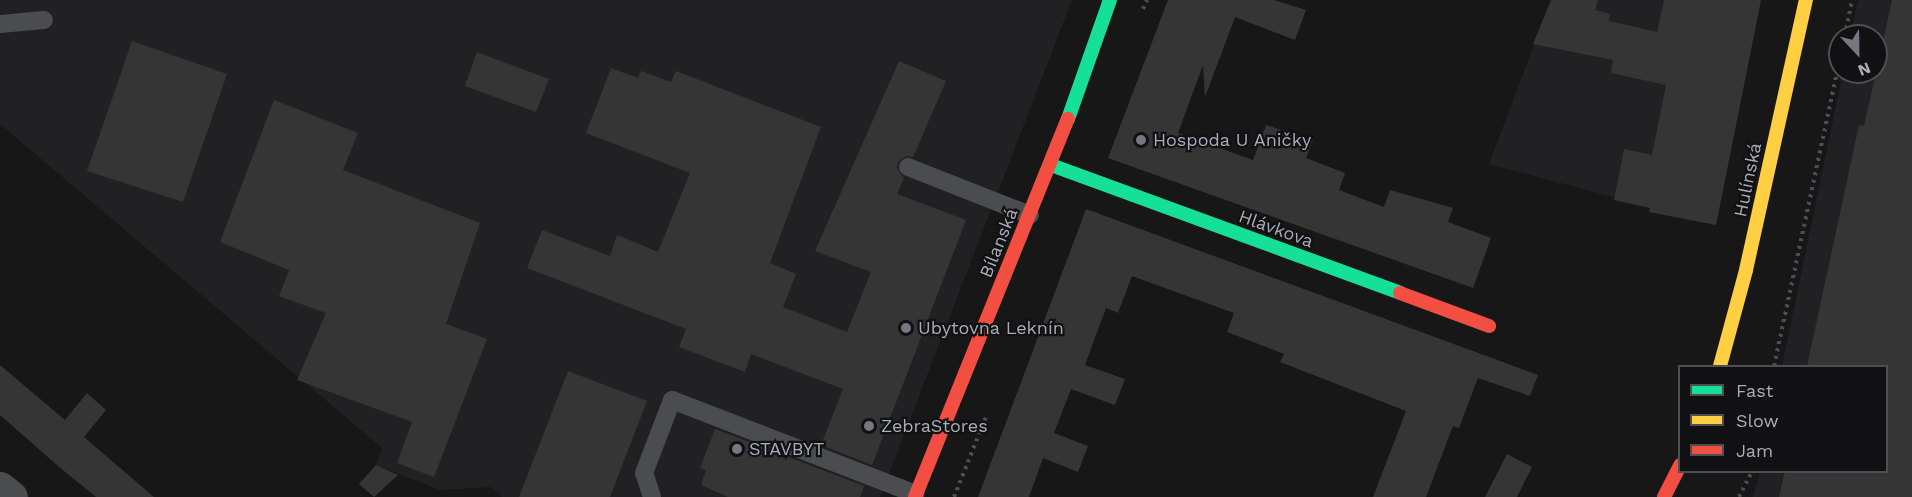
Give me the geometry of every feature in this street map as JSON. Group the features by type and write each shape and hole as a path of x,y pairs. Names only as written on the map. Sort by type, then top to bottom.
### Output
{"street":[{"name":"Bílanská","path":"915,495 1051,165 1110,0"},
{"name":"Hulínská","path":"1720,365 1746,270 1806,0"},
{"name":"Hlávkova","path":"1051,165 1489,326"},
{"path":"1664,497 1678,469"},
{"path":"0,488 11,497"}],"lane":[{"path":"0,24 44,20"},
{"path":"908,167 1030,215"},
{"path":"652,497 644,473 672,400 915,495"}],"path":[{"path":"1847,24 1852,0"},
{"path":"1774,365 1834,84"},
{"path":"1739,497 1751,473"}],"shaded area":[{"path":"0,0 1072,0 880,497 502,497 491,487 440,490 376,465 382,448 0,124"},
{"path":"1551,0 1761,0 1716,225 1649,212 1650,207 1489,164"},
{"path":"1858,0 1912,0 1912,497 1753,497 1760,473 1888,473 1888,365 1782,365 1841,84 1888,84 1888,24 1853,24"}],"building":[{"path":"1168,0 1274,0 1306,10 1295,40 1235,17 1205,97 1203,65 1178,133 1253,160 1266,125 1313,140 1306,158 1345,173 1339,190 1384,207 1390,190 1453,208 1448,222 1491,238 1473,288 1108,158"},
{"path":"1551,0 1598,0 1595,10 1610,14 1609,21 1657,32 1664,0 1761,0 1716,225 1649,212 1650,208 1614,200 1624,149 1652,155 1666,85 1611,73 1613,60 1533,44"},
{"path":"1892,0 1912,0 1912,497 1779,497 1785,473 1888,473 1888,365 1807,365 1859,125 1864,126 1873,84 1888,84 1887,24"},
{"path":"132,41 227,74 183,202 87,171"},
{"path":"477,52 549,79 536,112 465,86"},
{"path":"899,61 946,81 913,157 906,156 898,162 897,169 904,178 897,194 966,220 872,465 821,445 843,389 751,354 745,372 679,347 686,329 527,268 542,230 610,256 617,235 658,252 690,173 586,133 611,68 638,78 641,71 671,82 676,71 821,127 770,263 796,274 783,307 847,332 871,272 815,251"},
{"path":"274,100 358,133 343,170 480,223 446,324 487,339 434,477 397,463 412,422 297,380 326,313 279,296 289,270 220,242"},
{"path":"1086,209 1538,375 1530,396 1478,378 1459,428 1453,426 1426,497 1373,497 1406,411 1280,362 1284,354 1227,332 1234,313 1132,276 1118,313 1106,308 1085,365 1125,379 1115,405 1071,389 1054,433 1088,446 1078,472 1043,458 1029,497 978,497"},
{"path":"0,365 65,420 87,393 106,410 84,437 154,497 96,497 58,466 0,415"},
{"path":"568,371 647,401 610,497 519,497"},
{"name":"STAVBYT","path":"715,429 864,486 860,497 728,497 701,485 706,470 700,468"},
{"path":"1507,454 1532,467 1517,497 1485,497"},
{"path":"376,465 398,475 374,497 359,484"}],"traffic: fast":[{"path":"1068,119 1110,0"},
{"path":"1051,165 1400,293"}],"traffic: slow":[{"path":"1720,365 1746,270 1806,0"}],"traffic: jam":[{"path":"915,497 1068,119"},
{"path":"1400,293 1489,326"},
{"path":"1664,497 1678,469"}],"place":[{"name":"Hospoda U Aničky","path":"1141,140"},
{"name":"Ubytovna Leknín","path":"906,328"},
{"name":"ZebraStores","path":"869,426"},
{"name":"STAVBYT","path":"737,449"}]}
